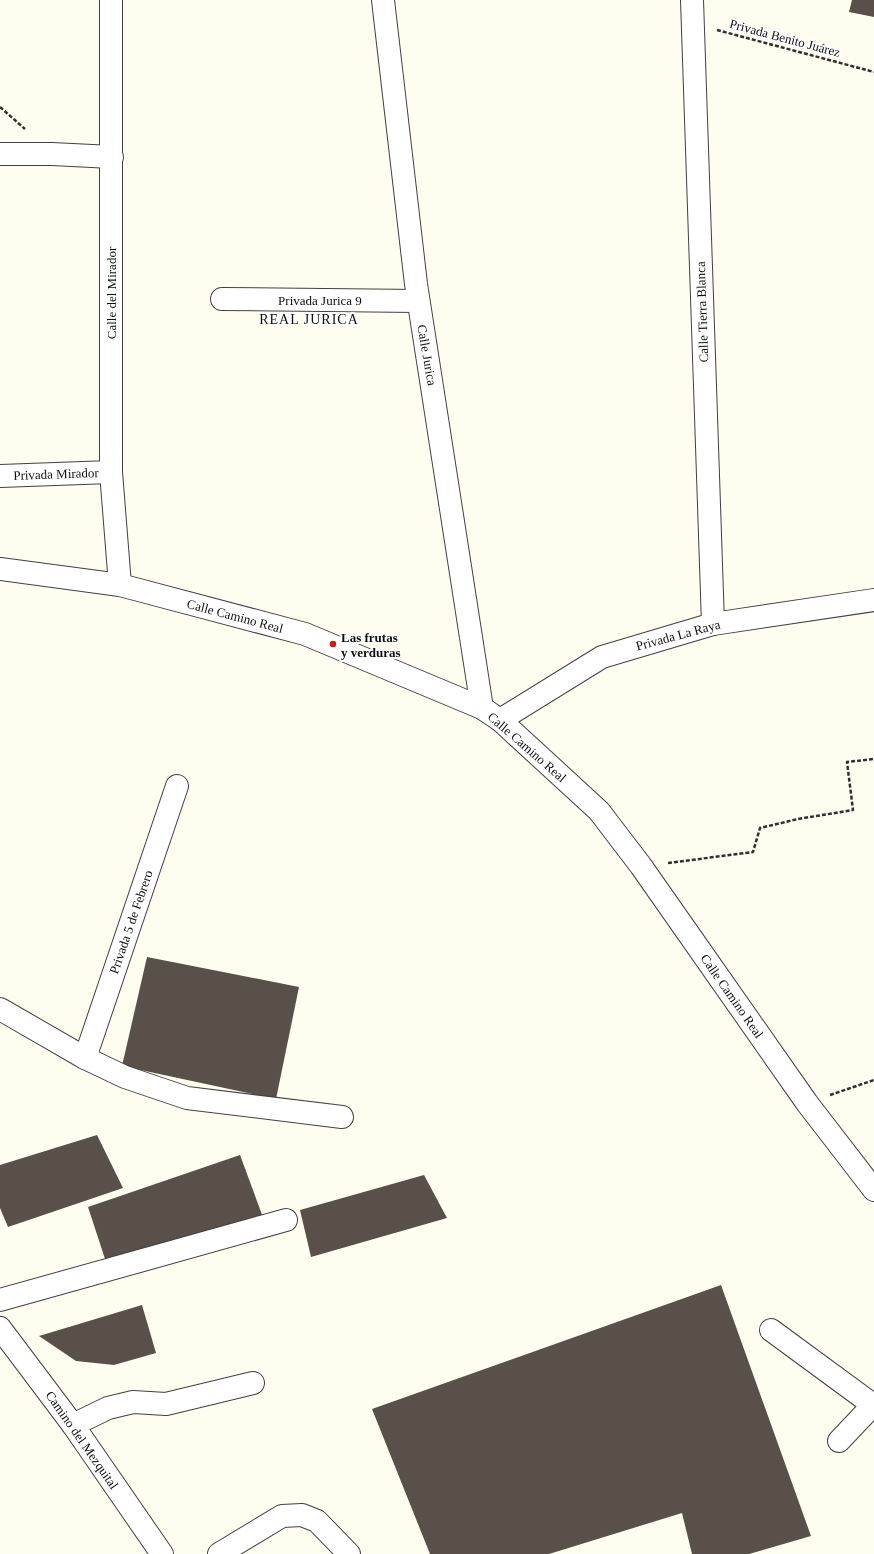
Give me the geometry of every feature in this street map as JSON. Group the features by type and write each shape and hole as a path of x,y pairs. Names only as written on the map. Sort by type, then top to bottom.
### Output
{"street":[{"name":"Calle del Mirador","path":"111,0 111,472 120,585"},
{"name":"Calle Jurica","path":"383,0 418,301 482,708"},
{"name":"Calle Tierra Blanca","path":"692,0 713,624"},
{"path":"0,154 52,154 112,157"},
{"name":"Privada Jurica 9","path":"222,299 418,301"},
{"name":"Privada Mirador","path":"0,476 111,472"},
{"name":"Calle Camino Real","path":"0,569 120,585 305,634 482,708 500,720 599,811 642,866 807,1103 874,1190"},
{"name":"Privada La Raya","path":"500,720 602,657 713,624 874,600"},
{"name":"Privada 5 de Febrero","path":"85,1058 177,786"},
{"path":"0,1009 85,1058 125,1077 187,1098 342,1117"},
{"path":"0,1300 286,1220"},
{"name":"Camino del Mezquital","path":"0,1328 73,1425 162,1554"},
{"path":"770,1330 874,1405 839,1441"},
{"path":"73,1425 108,1408 133,1402 166,1404 253,1383"},
{"path":"219,1554 282,1516 302,1515 317,1521 349,1554"}],"path":[{"name":"Privada Benito Juárez","path":"692,24 874,72"},
{"path":"686,860 753,852 760,828 798,819 853,810 847,762 874,759"},
{"path":"807,1103 874,1080"}],"building":[{"path":"852,0 874,0 874,17 849,12"},
{"path":"147,957 299,987 276,1099 122,1066"},
{"path":"97,1135 123,1188 8,1227 0,1208 0,1165"},
{"path":"240,1155 264,1220 106,1262 88,1207"},
{"path":"424,1175 447,1218 311,1257 300,1210"},
{"path":"721,1285 811,1536 749,1554 692,1554 682,1513 549,1554 430,1554 372,1409"},
{"path":"142,1305 156,1353 114,1365 76,1361 39,1336"}],"place":[{"name":"Las frutas y verduras","path":"333,644"}],"district":[{"name":"REAL JURICA","path":"309,319"}]}
